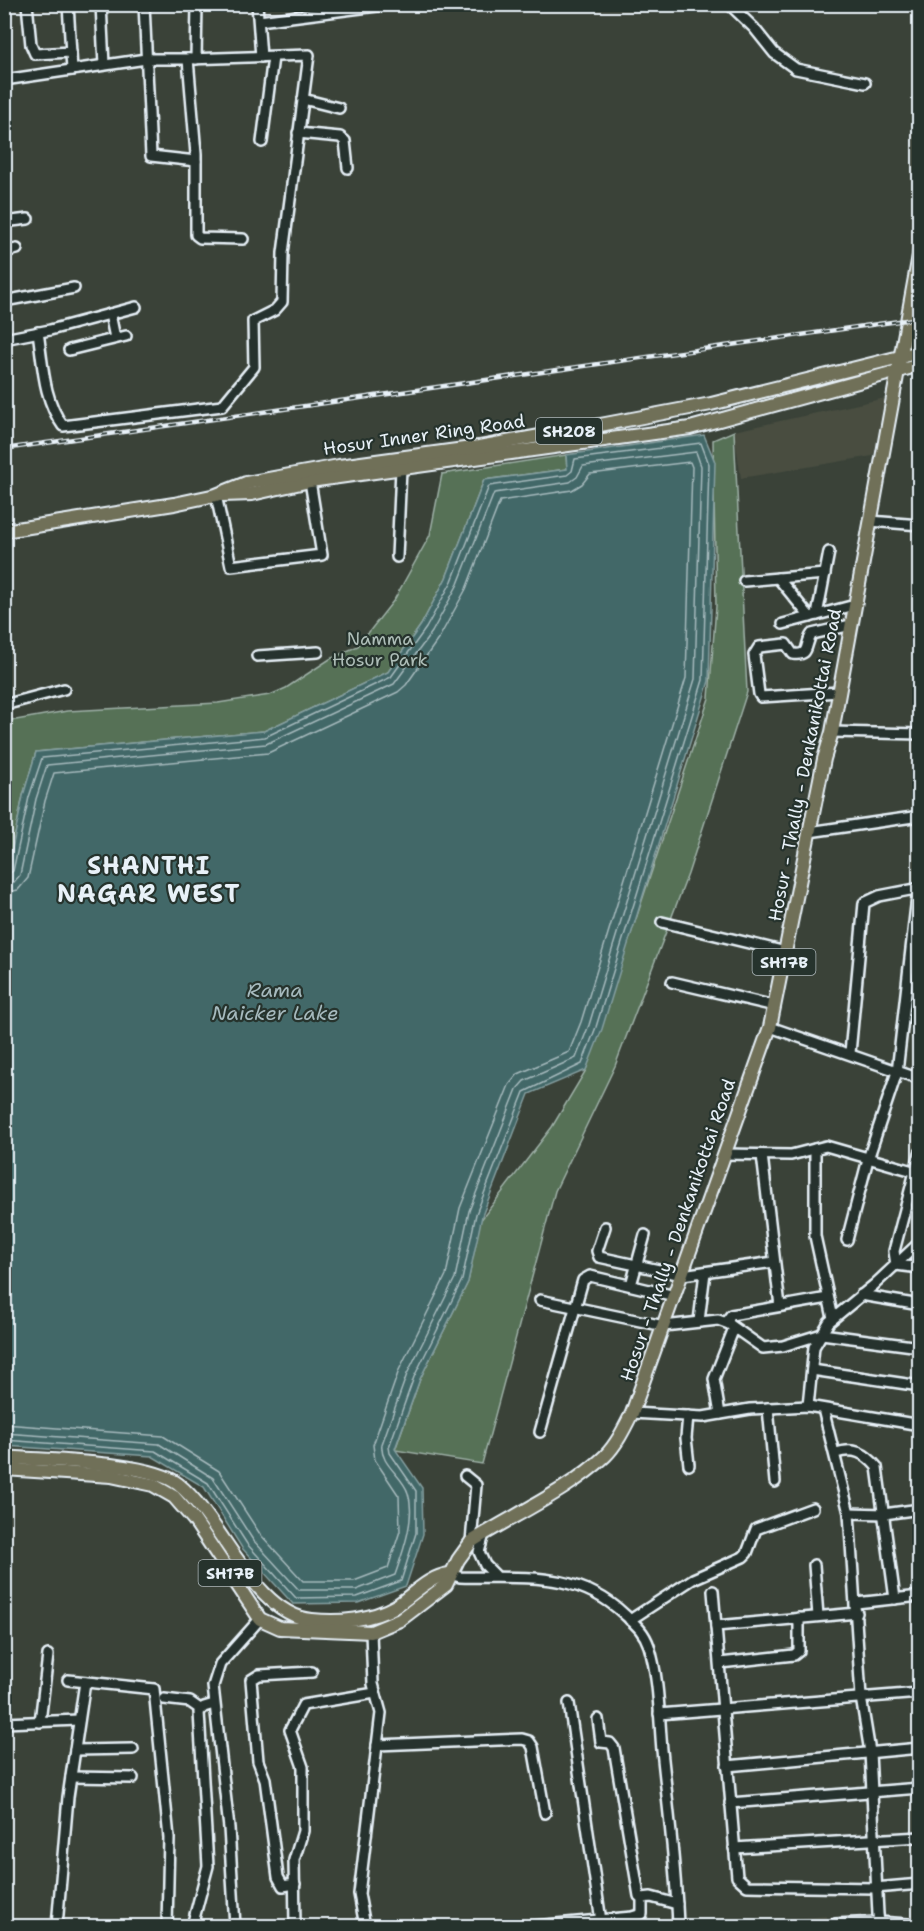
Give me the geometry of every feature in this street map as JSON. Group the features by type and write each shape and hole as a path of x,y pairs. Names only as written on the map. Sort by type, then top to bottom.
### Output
{"main road":[{"name":"Hosur - Thally - Denkanikottai Road","path":"260,1619 280,1628 371,1632 400,1620 446,1585 449,1574 471,1542 588,1470 607,1455 632,1413 770,1027 808,832 832,732 920,250"},
{"name":"Hosur Inner Ring Road","path":"216,495 246,483 327,468 479,447 744,396 920,352"},
{"name":"Hosur Inner Ring Road","path":"4,531 216,495 252,494 310,481 690,428 920,364"},
{"path":"744,396 748,413"},
{"name":"SH17B","path":"4,1457 119,1467 155,1473 177,1483 206,1514 270,1601 283,1611 303,1618 333,1621 364,1618 384,1612 436,1576 449,1574"},
{"name":"SH17B","path":"4,1469 111,1476 160,1489 174,1497 194,1520 260,1619"}],"street":[{"path":"27,4 31,45 35,54 71,52"},
{"path":"69,4 72,70"},
{"path":"101,4 104,66"},
{"path":"144,4 151,156 196,161"},
{"path":"197,4 192,59 196,235 200,238 243,239"},
{"path":"257,4 261,57"},
{"path":"729,4 754,28 774,53 796,69 865,83"},
{"path":"259,21 385,5"},
{"path":"4,80 146,59 309,55 283,253 282,302 275,310 253,321 254,367 222,406 63,426 54,415 46,389 38,332"},
{"path":"262,142 273,57"},
{"path":"303,99 339,108"},
{"path":"298,133 340,137 345,141 348,168"},
{"path":"4,222 28,219"},
{"path":"4,252 17,249"},
{"path":"4,301 74,288"},
{"path":"4,339 136,307"},
{"path":"110,314 115,338"},
{"path":"69,350 126,336"},
{"path":"397,557 401,469"},
{"path":"216,495 231,566 322,555 310,481"},
{"path":"870,521 920,525"},
{"path":"814,616 829,552"},
{"path":"744,581 825,574"},
{"path":"778,578 814,616"},
{"path":"783,624 855,605"},
{"path":"839,692 761,697 754,655 759,647 782,642 793,654 804,654 812,634 851,625"},
{"path":"257,656 318,652"},
{"path":"4,705 64,689"},
{"path":"832,732 920,734"},
{"path":"808,832 920,816"},
{"path":"847,1240 868,1159 897,1072 919,888 879,896 864,903 850,1053"},
{"path":"662,922 786,952"},
{"path":"672,982 775,1006"},
{"path":"770,1027 920,1078"},
{"path":"724,1154 791,1155 826,1146 913,1171"},
{"path":"815,1149 815,1236 833,1318"},
{"path":"896,1265 894,1251 913,1171 920,1153"},
{"path":"762,1155 780,1306"},
{"path":"605,1227 598,1254 614,1260 682,1275 774,1262"},
{"path":"631,1285 645,1235"},
{"path":"808,1406 814,1347 822,1334 833,1318 920,1242"},
{"path":"607,1280 614,1260"},
{"path":"896,1265 920,1268"},
{"path":"699,1321 705,1272"},
{"path":"540,1432 574,1307 586,1277 675,1296"},
{"path":"861,1295 920,1305"},
{"path":"720,1414 715,1396 714,1379 731,1326 728,1318 731,1315 828,1298"},
{"path":"540,1300 663,1326 718,1320 764,1348 783,1346 822,1334 920,1347"},
{"path":"812,1370 920,1386"},
{"path":"632,1413 688,1416 808,1406 920,1425"},
{"path":"768,1408 775,1482"},
{"path":"823,1409 836,1453 849,1513 857,1608 861,1697 870,1752 872,1840 879,1924"},
{"path":"688,1416 686,1438 689,1465"},
{"path":"836,1453 848,1449 857,1452 868,1456 877,1467 895,1599"},
{"path":"465,1476 476,1485 471,1542"},
{"path":"630,1620 693,1579 743,1557 747,1553 756,1529 813,1508"},
{"path":"849,1513 884,1514 920,1509"},
{"path":"484,1534 479,1552 485,1565 495,1575"},
{"path":"814,1564 818,1616"},
{"path":"449,1574 460,1577 495,1575 542,1577 561,1582 599,1596 644,1634 649,1645 659,1714 678,1926"},
{"path":"713,1591 737,1877 747,1886 875,1887 920,1884"},
{"path":"716,1626 818,1616 895,1599 920,1596"},
{"path":"720,1662 794,1655 799,1651 799,1618"},
{"path":"235,1926 230,1828 213,1686 220,1664 260,1619"},
{"path":"365,1926 359,1894 381,1713 374,1688 371,1632"},
{"path":"40,1722 48,1655"},
{"path":"295,1884 283,1886 278,1877 265,1779 258,1761 251,1680 259,1675 312,1672"},
{"path":"68,1680 154,1689 169,1838 167,1926"},
{"path":"57,1926 71,1777 85,1682"},
{"path":"295,1926 294,1860 304,1823 303,1767 291,1739 290,1730 301,1708 306,1704 374,1688"},
{"path":"659,1714 920,1693"},
{"path":"164,1699 190,1702 200,1709"},
{"path":"570,1703 600,1921"},
{"path":"200,1709 214,1704"},
{"path":"192,1926 208,1866 200,1767 200,1709"},
{"path":"598,1719 601,1742 610,1743 614,1748 632,1865 639,1896 642,1898 642,1926"},
{"path":"4,1723 79,1720"},
{"path":"377,1745 522,1739 533,1747 545,1813"},
{"path":"727,1766 920,1748"},
{"path":"75,1750 133,1749"},
{"path":"71,1777 133,1778"},
{"path":"730,1803 920,1788"},
{"path":"735,1848 920,1837"},
{"path":"642,1898 651,1897 677,1904"},
{"path":"534,1926 600,1921 642,1914"},
{"path":"835,1924 909,1926"}],"shaded area":[{"path":"890,397 873,456 741,478 734,431"},
{"path":"827,1916 827,1926 701,1926"}],"green space":[{"path":"734,431 747,692 688,874 615,1066 555,1191 482,1464 395,1450 420,1379 468,1282 480,1221 552,1127 586,1070 709,698 716,606 713,440"},
{"name":"Namma Hosur Park","path":"566,455 567,469 484,480 446,578 421,625 388,672 264,731 36,752 23,796 5,883 4,723 7,719 16,720 67,711 218,703 270,695 286,688 330,659 358,646 394,600 430,535 442,474"}],"water":[{"name":"Rama Naicker Lake","path":"704,435 715,462 709,681 602,1029 586,1070 529,1094 482,1216 468,1282 420,1379 395,1449 422,1488 423,1534 406,1586 358,1603 293,1604 242,1548 204,1487 152,1456 5,1446 5,883 23,796 36,752 264,731 388,672 421,625 446,578 484,480 567,469 566,455"}],"railway":[{"path":"4,449 920,318"}],"district":[{"name":"SHANTHI NAGAR WEST","path":"149,880"}]}
